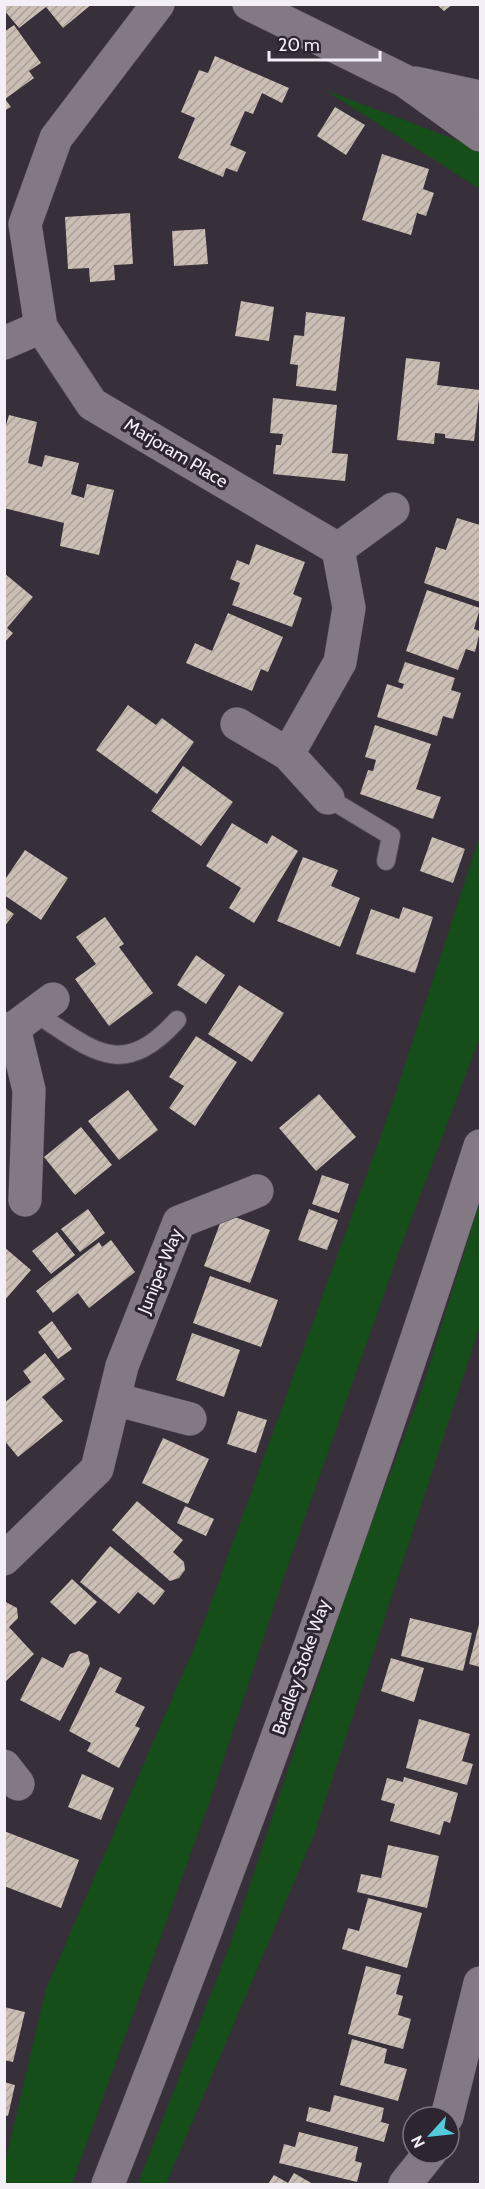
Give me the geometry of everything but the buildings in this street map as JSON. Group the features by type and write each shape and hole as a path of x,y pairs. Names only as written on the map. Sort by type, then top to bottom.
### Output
{"street":[{"name":"Marjoram Place","path":"158,4 56,138 15,224 41,327 92,404 338,549"},
{"path":"249,4 405,81 480,135"},
{"path":"405,81 480,97"},
{"path":"4,343 41,327"},
{"path":"288,754 340,662 349,608 338,549 393,509"},
{"path":"237,724 288,754 328,798"},
{"path":"25,1200 29,1089 27,1017"},
{"name":"Bradley Stoke Way","path":"108,2184 216,1910 443,1262 480,1146"},
{"name":"Juniper Way","path":"4,1559 97,1469 122,1366 179,1222 257,1191"},
{"path":"114,1399 190,1419"},
{"path":"450,2105 480,1983"},
{"path":"405,2184 420,2165"}],"lane":[{"path":"328,798 391,836 386,861"},
{"path":"27,1017 94,1050 117,1057 140,1051 159,1039 177,1020"}],"green space":[{"path":"325,90 480,149 480,189"},
{"path":"480,835 480,1037 397,1257 281,1585 210,1800 72,2184 5,2184 5,2163 46,1989 197,1641 392,1105"},
{"path":"480,1202 480,1325 314,1835 166,2184 138,2184 231,1942 358,1558 419,1398"}]}
